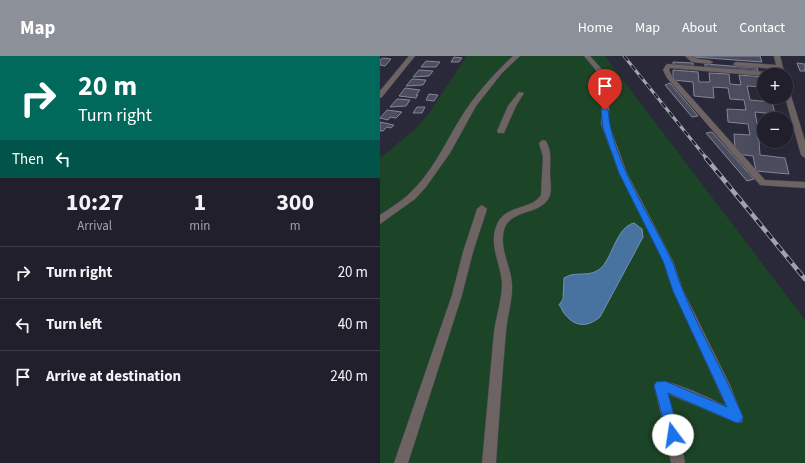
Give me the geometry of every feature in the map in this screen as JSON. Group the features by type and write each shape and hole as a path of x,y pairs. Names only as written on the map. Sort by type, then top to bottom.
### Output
{"street":[{"path":"380,96 412,56"},
{"path":"380,220 412,197 428,180 447,152 463,120 473,105 500,72 517,56"},
{"path":"587,56 598,68 606,81 605,124 623,173 668,261 681,298 726,389 737,417 660,386 673,435 678,463"},
{"path":"776,56 780,68"},
{"path":"690,58 757,68"},
{"path":"757,71 668,66 666,70 674,83 763,183 805,185"},
{"path":"501,130 512,106 521,93"},
{"path":"790,104 805,155"},
{"path":"489,463 498,379 500,330 506,284 498,236 500,226 506,217 520,210 539,204 544,198 546,192 547,156 543,143"},
{"path":"401,463 457,295 465,261 482,209"}],"green space":[{"path":"467,56 605,56 805,320 805,463 380,463 380,158 414,130 427,116"}],"water":[{"path":"634,223 642,229 643,237 600,317 595,321 586,324 572,321 563,312 559,305 563,299 564,278 597,271 606,262 623,230"}],"building":[{"path":"760,56 762,62 694,57"},
{"path":"454,57 462,58 459,62 451,62"},
{"path":"383,58 391,59 385,66 380,65 380,60"},
{"path":"426,61 440,62 436,67 421,67"},
{"path":"673,62 693,63 693,67 673,65"},
{"path":"797,63 805,64 805,71 800,71"},
{"path":"705,64 757,68 757,71 705,68"},
{"path":"419,70 433,71 429,76 413,77"},
{"path":"673,70 698,72 699,82 710,82 709,73 729,74 730,84 741,85 739,75 757,76 757,87 747,86 750,100 757,101 757,104 772,104 774,112 755,112 757,123 757,148 760,148 760,155 785,158 789,174 756,171 753,156 737,154 735,149 734,134 750,135 748,124 728,122 727,109 746,110 744,100 730,99 728,88 713,87 714,98 694,96 693,82 673,80"},
{"path":"412,79 426,80 423,85 406,86"},
{"path":"670,83 698,116 692,117 665,85"},
{"path":"405,88 420,90 416,95 418,95 416,98 399,96"},
{"path":"429,94 438,95 434,101 426,100"},
{"path":"397,99 410,100 406,106 390,107"},
{"path":"417,107 425,107 422,113 413,113"},
{"path":"387,110 402,112 396,118 390,117 388,120 380,118"},
{"path":"380,122 394,125 391,128 387,127 383,131 380,131"},
{"path":"712,132 754,179 747,181 706,133"}],"railway":[{"path":"624,56 707,159"},
{"path":"706,158 805,279"}],"route":[{"path":"605,110 606,128 623,173 668,261 674,282 695,329 726,389 737,417 660,386 673,435"}]}
